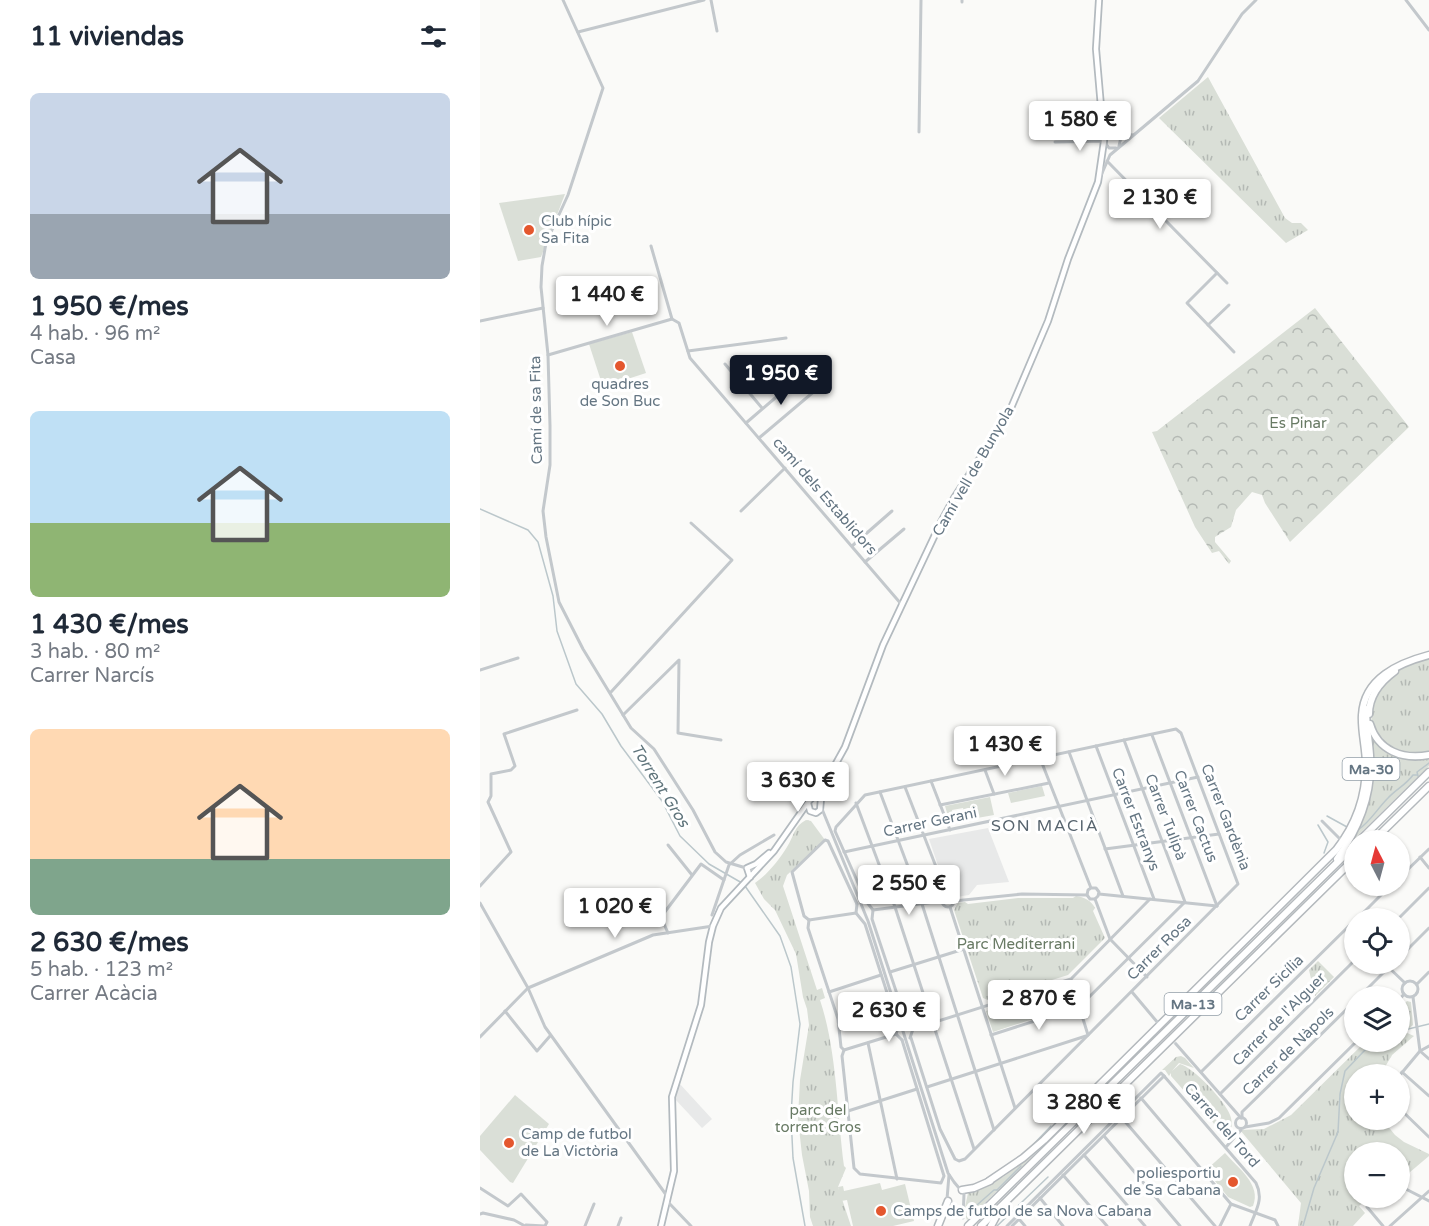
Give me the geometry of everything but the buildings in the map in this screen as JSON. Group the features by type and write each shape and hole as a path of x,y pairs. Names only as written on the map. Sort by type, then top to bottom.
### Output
{"highway":[{"name":"Ma-30","path":"1326,874 1355,831 1368,792 1371,760 1366,710 1369,697 1382,677 1399,666 1429,656"},
{"name":"Ma-30","path":"1429,656 1406,665 1386,678 1373,694 1369,713 1374,735 1386,749 1406,756 1429,755"},
{"path":"989,1181 1023,1158 1044,1140 1340,846 1357,816 1365,785 1366,754 1362,718 1364,703 1378,679 1399,666"},
{"path":"1370,830 1429,772"},
{"path":"1384,830 1429,786"},
{"name":"Ma-13","path":"966,1226 1344,856"},
{"name":"Ma-13","path":"981,1226 1344,869"},
{"path":"961,1189 974,1188 989,1181 1025,1161 1060,1135"},
{"path":"938,1226 949,1200"},
{"path":"991,1226 1002,1205"}],"street":[{"name":"Camí de sa Fita","path":"563,0 603,88 568,195 546,243 541,287 548,355 551,448 543,511 559,602 583,649 631,728 654,749 693,810 715,852 726,862 756,871"},
{"path":"578,32 704,0"},
{"path":"711,0 717,31"},
{"path":"920,132 921,0"},
{"path":"1099,0 1096,50 1104,119 1122,139 1118,148"},
{"path":"1098,182 1110,155 1198,81 1242,14 1257,0"},
{"path":"1406,0 1429,30"},
{"name":"Camí vell de Bunyola","path":"661,1226 674,1172 672,1097 701,1005 713,926 721,908 774,851 792,824 822,788 845,747 883,645 954,498 1008,415 1048,321 1068,259 1098,182 1104,141 1104,119"},
{"path":"1104,141 1110,133 1134,135"},
{"path":"1104,141 1109,148 1118,148"},
{"path":"1055,142 1104,141"},
{"path":"1107,161 1227,283"},
{"name":"camí dels Establidors","path":"651,246 672,319 679,322 690,358 902,605"},
{"path":"1217,273 1187,303 1234,352"},
{"path":"1208,325 1229,305"},
{"path":"480,321 543,308"},
{"path":"548,355 672,319"},
{"path":"688,351 786,338"},
{"path":"746,423 781,393 770,381 794,362"},
{"path":"725,364 763,409"},
{"path":"759,438 817,389"},
{"path":"741,511 785,468"},
{"path":"852,546 892,511"},
{"path":"610,692 732,560 691,523"},
{"path":"865,562 904,529"},
{"path":"480,670 518,658"},
{"path":"623,715 679,660 678,733 721,740"},
{"path":"480,886 511,852 488,802 491,796 491,774 511,770 515,766 504,734 577,710"},
{"name":"Carrer Gardènia","path":"1152,735 1179,730 1220,834 1239,884 1217,906"},
{"path":"873,910 866,902 835,831 865,795 1152,735"},
{"name":"Carrer Cactus","path":"1152,735 1217,906"},
{"name":"Carrer Tulipà","path":"1124,740 1185,902"},
{"name":"Carrer Estranys","path":"1096,746 1152,899"},
{"path":"1069,752 1123,896"},
{"path":"1040,758 1091,888"},
{"path":"985,770 994,794"},
{"name":"Carrer Gerani","path":"844,852 1198,777"},
{"path":"931,781 950,830"},
{"path":"940,805 1049,783"},
{"path":"905,787 947,895"},
{"name":"Camí vell de Bunyola","path":"820,801 822,788"},
{"path":"880,792 922,904 994,1130"},
{"path":"824,818 813,812 808,805 810,801 815,799 820,801 824,818 859,903 856,913"},
{"path":"856,803 895,907 974,1149"},
{"path":"802,813 813,812 821,808"},
{"path":"1322,821 1341,840"},
{"path":"1105,849 1220,834"},
{"path":"712,915 731,863 774,835"},
{"path":"856,913 809,920 804,916 792,879 792,872 825,840 828,841 870,920 907,1024 913,1029"},
{"path":"668,845 693,875"},
{"path":"1410,867 1429,849"},
{"path":"750,877 747,868 774,851"},
{"path":"1420,857 1429,868"},
{"path":"668,933 662,916 701,864 724,880"},
{"path":"1091,888 1096,888 1099,894"},
{"path":"1087,895 1091,888"},
{"path":"1409,908 1429,888"},
{"path":"954,901 1022,894 1087,895 1090,899 1095,899"},
{"path":"1099,894 1217,906"},
{"path":"1095,899 1099,894"},
{"path":"873,910 942,901 947,895"},
{"path":"947,895 952,896 954,901"},
{"path":"1367,908 1379,896"},
{"path":"1095,899 1110,939 1147,976"},
{"path":"844,1050 842,1056 854,1168 860,1174 941,1183 944,1176 918,1089 907,1039 913,1029 1071,979 1152,899"},
{"path":"942,901 945,906 950,907"},
{"path":"950,907 954,901"},
{"path":"859,903 866,902"},
{"path":"992,1035 1079,1007 1185,902"},
{"path":"480,903 528,988 550,1036 668,1200 690,1226"},
{"name":"Carrer Rosa","path":"927,1087 940,1129 955,1159 959,1161 964,1159 1217,906"},
{"path":"950,907 1015,1108"},
{"path":"873,910 870,920 900,1025 896,1034"},
{"path":"856,913 862,920 900,1025 927,1087 1088,1035 1071,979"},
{"path":"809,920 808,928 838,1019 841,1047 844,1050"},
{"path":"862,920 870,920"},
{"path":"480,1037 528,988 653,935 713,926"},
{"path":"1410,947 1429,928"},
{"name":"Carrer Sicília","path":"1201,1072 1344,932"},
{"path":"890,972 963,949"},
{"name":"Carrer de l'Alguer","path":"1220,1094 1344,971"},
{"path":"1417,984 1429,972"},
{"path":"1370,986 1383,974"},
{"path":"1395,974 1405,983"},
{"path":"829,992 881,975"},
{"path":"1405,983 1413,981 1417,984"},
{"path":"1417,984 1418,992 1413,997 1420,1051 1429,1059"},
{"path":"1132,992 1158,1023"},
{"path":"505,1011 537,1051 550,1036"},
{"name":"Carrer de Nàpols","path":"1235,1123 1243,1119 1242,1112 1344,1012"},
{"path":"900,1025 907,1024"},
{"path":"844,1050 896,1034 907,1039 948,1173 949,1200 958,1208 966,1226"},
{"path":"868,1043 897,1179"},
{"path":"1176,1044 1233,1110 1243,1119 1256,1124"},
{"path":"1409,1064 1420,1051 1429,1046"},
{"path":"1235,1123 1238,1128 1279,1118 1346,1052"},
{"path":"1006,1226 1062,1174 1084,1155 1164,1076 1161,1073 1062,1174 1040,1198 1012,1226"},
{"name":"Carrer del Tord","path":"1164,1076 1256,1183 1260,1192 1250,1226"},
{"path":"1410,1081 1429,1096"},
{"path":"848,1111 918,1089"},
{"path":"1141,1098 1231,1204 1275,1220 1278,1226"},
{"path":"1233,1110 1234,1136"},
{"path":"1121,1118 1215,1226"},
{"path":"1243,1119 1244,1127"},
{"path":"1410,1119 1429,1137"},
{"path":"1226,1148 1244,1127"},
{"path":"1103,1136 1180,1226"},
{"path":"1084,1155 1145,1226"},
{"path":"948,1173 965,1196 963,1218"},
{"path":"1062,1174 1107,1226"},
{"path":"480,1188 508,1206 521,1194 547,1222 546,1226 526,1225 498,1216 480,1214"},
{"path":"949,1200 951,1188 961,1189"},
{"path":"1410,1191 1429,1201"},
{"path":"1390,1226 1429,1191"},
{"path":"1040,1198 1063,1226"},
{"path":"949,1200 959,1204 963,1201"},
{"path":"585,1226 594,1204"},
{"path":"1220,1226 1231,1204"},
{"path":"1368,1208 1383,1226"},
{"path":"618,1226 621,1218"},
{"path":"1019,1219 1025,1226"}],"shaded area":[{"path":"988,828 1009,882 977,885 969,895 956,897 948,895 929,839"},
{"path":"679,1083 712,1119 702,1128 675,1099"}],"green space":[{"path":"1208,77 1285,218 1292,223 1301,223 1308,230 1286,243 1159,118"},
{"name":"Club hípic Sa Fita","path":"565,194 541,257 518,261 499,203"},
{"name":"Es Pinar","path":"1315,308 1409,427 1290,542 1262,495 1252,492 1236,510 1231,527 1215,537 1215,542 1231,561 1229,564 1219,551 1212,553 1195,527 1152,432 1157,431"},
{"name":"quadres de Son Buc","path":"632,332 646,373 603,387 589,344"},
{"path":"1429,659 1429,752 1413,754 1397,751 1385,745 1378,737 1373,727 1373,706 1383,685 1391,676 1404,668"},
{"path":"1375,740 1386,750 1429,757 1429,766 1363,830 1352,830 1371,742"},
{"path":"1042,786 1045,796 1011,803 1008,793"},
{"path":"990,797 994,815 966,820 963,808 952,810 953,815 948,816 945,806"},
{"name":"parc del torrent Gros","path":"806,820 811,821 825,840 787,875 783,886 817,990 822,988 825,998 820,1000 830,1040 846,1168 838,1187 851,1226 813,1226 810,1217 809,1191 798,1119 800,1080 809,1025 807,1009 796,954 775,910 764,899 755,883 777,862 797,828"},
{"name":"Parc Mediterrani","path":"1076,896 1087,899 1093,905 1095,908 1093,911 1105,938 1068,975 988,1000 983,998 954,910 958,903 968,904 1018,898 1073,898"},
{"path":"1318,961 1334,977 1315,996 1309,970"},
{"path":"1069,984 1076,1005 993,1032 986,1011"},
{"path":"1410,1002 1411,1002 1413,1025 1410,1028"},
{"path":"1355,1052 1395,1052 1387,1064 1344,1064 1344,1130 1391,1130 1404,1142 1344,1142 1344,1208 1361,1208 1365,1213 1353,1226 1298,1226 1301,1203 1240,1130 1264,1129 1291,1115"},
{"path":"1181,1056 1194,1068 1179,1063 1172,1071 1180,1064 1186,1067 1216,1094 1231,1118 1232,1127 1228,1138 1224,1138 1197,1100 1193,1101 1171,1076 1171,1073 1169,1076 1165,1070 1162,1070 1176,1057"},
{"name":"Camp de futbol de La Victòria","path":"515,1095 549,1124 513,1183 480,1150 480,1136"},
{"path":"1410,1145 1429,1156 1410,1172"},
{"name":"poliesportiu de Sa Cabana","path":"1225,1153 1252,1184 1255,1198 1253,1206 1250,1207 1228,1197 1206,1170"},
{"path":"1034,1155 967,1220 964,1212 968,1193 1003,1177"},
{"name":"Camps de futbol de sa Nova Cabana","path":"880,1183 882,1190 905,1184 914,1221 893,1226 853,1226 847,1200 841,1201 838,1187 843,1186 844,1191"}],"waterway":[{"name":"Torrent Gros","path":"480,509 528,530 538,542 553,596 557,631 576,684 602,714 621,746 662,801 680,836 709,864 742,883"},
{"path":"1418,776 1417,772 1429,763"},
{"path":"1358,830 1391,795 1413,775 1417,775"},
{"path":"1327,816 1347,827"},
{"path":"1318,825 1328,842 1324,853"},
{"name":"Torrent Gros","path":"745,886 780,936 791,967 800,1024 791,1116 793,1158 805,1226"},
{"path":"1410,1029 1429,1024"},
{"path":"1303,1226 1314,1188 1338,1132 1340,1094 1345,1071 1363,1052"},
{"path":"1028,1150 1051,1126"},
{"path":"997,1190 1021,1166"},
{"path":"997,1226 1048,1177"},
{"path":"977,1205 997,1190"}],"tunnel":[{"path":"1160,1025 1176,1044"}],"place":[{"name":"Club hípic Sa Fita","path":"529,230"},
{"name":"quadres de Son Buc","path":"620,366"},
{"name":"Camp de futbol de La Victòria","path":"509,1143"},
{"name":"poliesportiu de Sa Cabana","path":"1233,1182"},
{"name":"Camps de futbol de sa Nova Cabana","path":"881,1211"}],"district":[{"name":"SON MACIÀ","path":"1045,825"}]}
